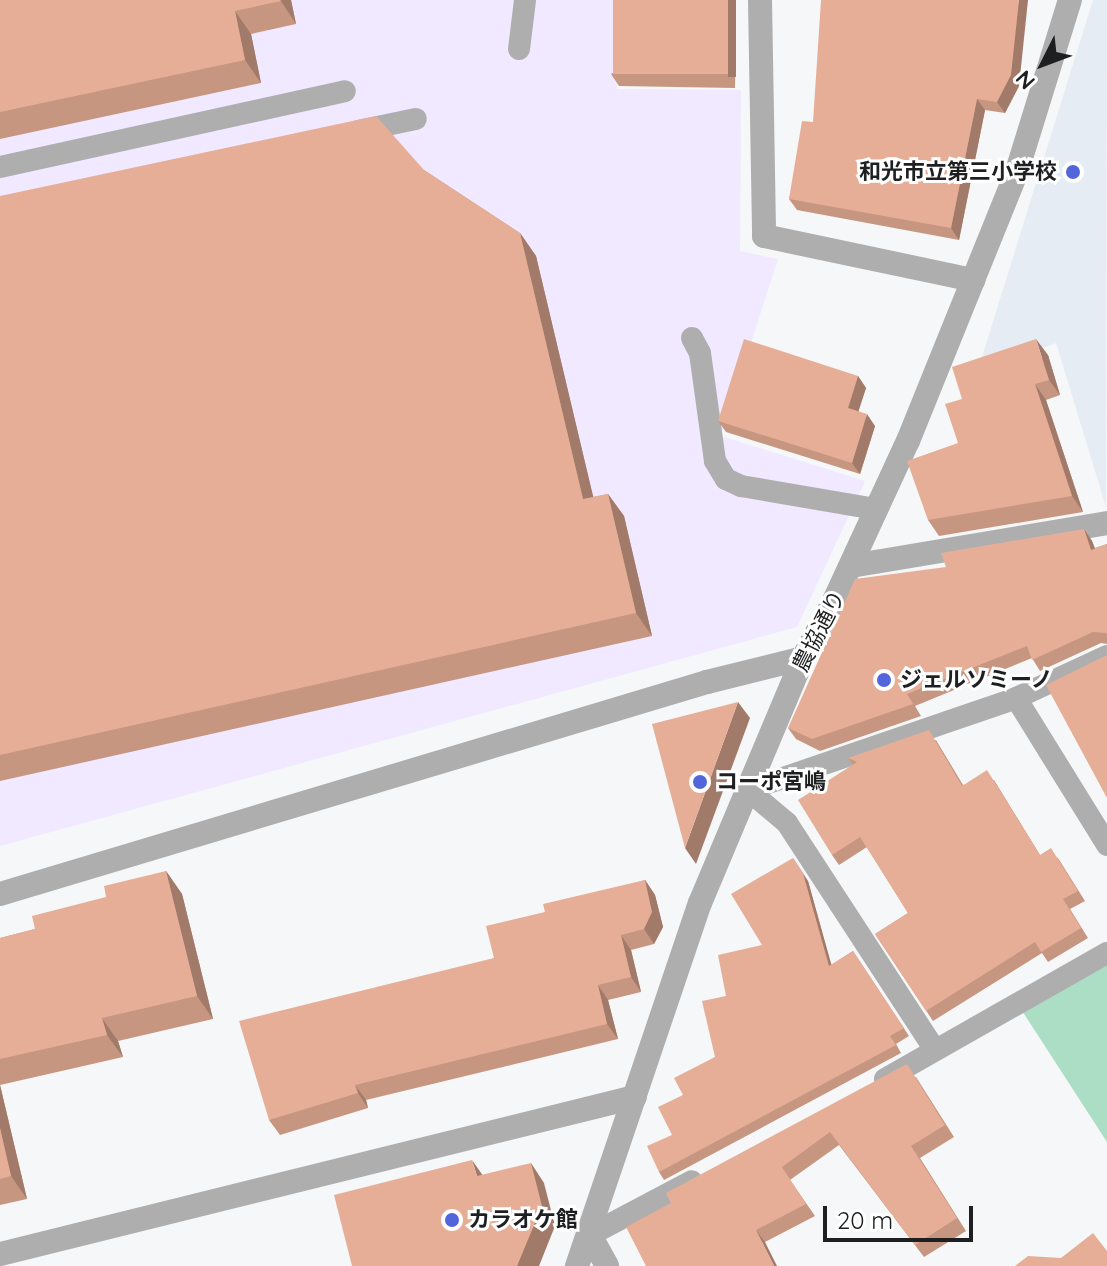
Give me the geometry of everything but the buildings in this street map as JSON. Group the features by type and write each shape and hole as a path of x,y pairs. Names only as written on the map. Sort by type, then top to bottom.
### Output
{"street":[{"path":"760,0 764,236 973,280"},
{"name":"農協通り","path":"577,1266 700,903 803,658 851,566 973,280 1017,171 1070,0"},
{"path":"851,566 1107,523"},
{"path":"0,894 692,686 803,658"},
{"path":"0,1254 635,1097"},
{"path":"590,1235 607,1266"}],"lane":[{"path":"519,49 525,0"},
{"path":"0,167 345,91"},
{"path":"339,136 416,119"},
{"path":"692,338 700,353 715,461 726,479 741,486 876,509"},
{"path":"748,790 1016,698 1107,656"},
{"path":"1016,698 1107,845"},
{"path":"748,790 787,823 935,1050"},
{"path":"862,1092 1107,953"},
{"path":"590,1235 712,1170"}],"shaded area":[{"path":"0,0 616,0 617,89 741,90 740,251 778,259 721,436 865,481 797,627 0,846"},
{"name":"和光市立第三小学校","path":"1093,0 1107,0 1106,507 1056,343 977,373"}],"green space":[{"path":"1107,953 1107,1142 1017,1003"}],"place":[{"name":"和光市立第三小学校","path":"1073,172"},
{"name":"ジェルソミーノ","path":"884,680"},
{"name":"コーポ宮嶋","path":"700,782"},
{"name":"カラオケ館","path":"452,1220"}]}
